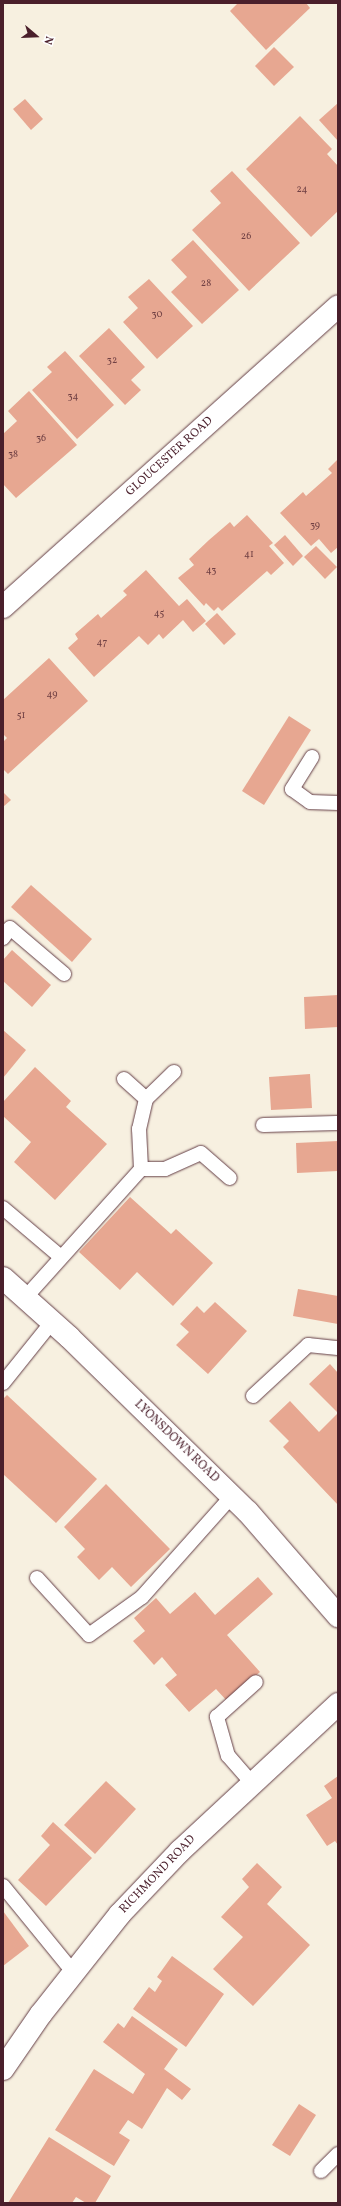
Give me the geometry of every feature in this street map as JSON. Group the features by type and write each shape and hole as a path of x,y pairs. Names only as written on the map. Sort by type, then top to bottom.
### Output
{"street":[{"name":"GLOUCESTER ROAD","path":"3,607 338,306"},
{"name":"LYONSDOWN ROAD","path":"3,1278 52,1322 232,1496 338,1616"},
{"name":"RICHMOND ROAD","path":"3,2069 120,1914 180,1851 251,1782 338,1704"}],"lane":[{"path":"312,757 292,789 310,802 338,803"},
{"path":"3,938 10,928 64,974"},
{"path":"25,1298 141,1169 139,1129 146,1099 174,1072"},
{"path":"124,1079 146,1099"},
{"path":"263,1125 338,1123"},
{"path":"141,1169 164,1169 201,1153 230,1178"},
{"path":"3,1208 61,1257"},
{"path":"3,1382 52,1322"},
{"path":"253,1396 308,1345 338,1348"},
{"path":"37,1578 89,1635 142,1597 232,1496"},
{"path":"251,1782 228,1756 217,1717 256,1682"},
{"path":"3,1886 74,1973"},
{"path":"321,2171 338,2154"}],"building":[{"path":"238,3 306,3 310,8 266,50 230,11"},
{"path":"274,47 294,67 274,86 255,66"},
{"path":"25,99 43,119 31,130 13,109"},
{"path":"338,103 338,141 319,120"},
{"path":"300,116 332,149 327,154 338,166 338,211 311,237 246,169"},
{"path":"232,171 300,243 249,291 192,230 221,203 210,191"},
{"path":"193,240 239,290 202,324 171,292 187,277 171,260"},
{"path":"149,279 193,326 157,359 123,322 138,308 128,297"},
{"path":"109,328 145,367 131,380 141,390 125,405 79,356"},
{"path":"65,351 114,405 77,439 32,390 52,372 47,367"},
{"path":"29,391 77,445 16,498 3,484 3,434 17,421 8,411"},
{"path":"338,459 338,547 331,553 319,539 311,546 280,513 303,492 306,496 332,473 328,469"},
{"path":"247,515 273,543 269,546 284,563 271,575 267,571 222,611 218,607 214,611 206,603 204,606 178,578 194,565 189,559 209,540 230,522 234,527"},
{"path":"285,535 303,556 293,566 274,545"},
{"path":"316,546 337,567 325,579 304,557"},
{"path":"146,570 179,606 187,599 206,621 193,632 183,620 163,639 159,634 148,645 139,636 94,677 68,648 78,639 75,634 98,614 101,618 127,595 123,591"},
{"path":"217,613 236,634 224,645 205,624"},
{"path":"49,658 88,701 8,774 3,769 3,742 7,738 3,734 3,700"},
{"path":"289,716 311,730 264,805 242,791"},
{"path":"3,792 11,800 3,807"},
{"path":"31,885 92,939 72,962 11,907"},
{"path":"12,950 51,985 32,1007 3,981 3,960"},
{"path":"338,995 338,1027 305,1029 304,997"},
{"path":"3,1030 26,1050 3,1078"},
{"path":"35,1067 71,1101 66,1107 107,1144 55,1200 14,1162 31,1142 3,1116 3,1102"},
{"path":"310,1074 312,1108 271,1110 269,1077"},
{"path":"338,1141 338,1171 297,1173 296,1143"},
{"path":"130,1197 171,1234 176,1229 213,1263 173,1306 137,1272 120,1290 79,1252"},
{"path":"298,1289 338,1296 338,1324 293,1316"},
{"path":"215,1302 247,1331 208,1374 176,1345 189,1332 180,1324 197,1306 204,1313"},
{"path":"330,1364 338,1373 338,1413 309,1384"},
{"path":"7,1395 97,1479 56,1523 3,1474 3,1399"},
{"path":"290,1401 319,1432 338,1413 338,1505 283,1447 289,1441 269,1421"},
{"path":"106,1484 170,1549 131,1587 112,1567 99,1580 77,1557 85,1549 64,1527"},
{"path":"258,1577 273,1594 227,1635 260,1672 227,1701 216,1689 189,1712 165,1685 177,1675 162,1657 154,1665 133,1641 145,1631 134,1618 156,1598 170,1614 195,1592 215,1615"},
{"path":"338,1776 338,1845 335,1841 327,1846 306,1815 332,1798 324,1786"},
{"path":"106,1781 136,1809 95,1854 64,1825"},
{"path":"53,1822 92,1858 46,1906 18,1880 50,1845 41,1836"},
{"path":"257,1863 282,1887 267,1904 310,1945 253,2006 213,1969 243,1937 221,1917 249,1887 242,1879"},
{"path":"3,1911 29,1946 3,1966"},
{"path":"172,1956 224,1994 186,2047 133,2009 149,1987 155,1992 162,1981 157,1977"},
{"path":"132,2016 178,2049 164,2069 191,2089 182,2100 167,2088 142,2129 128,2120 119,2133 130,2140 114,2166 55,2130 94,2069 133,2094 145,2074 103,2042 118,2023 124,2028"},
{"path":"299,2104 316,2115 290,2156 272,2145"},
{"path":"49,2137 111,2176 95,2203 86,2203 76,2197 72,2203 8,2203"}]}
